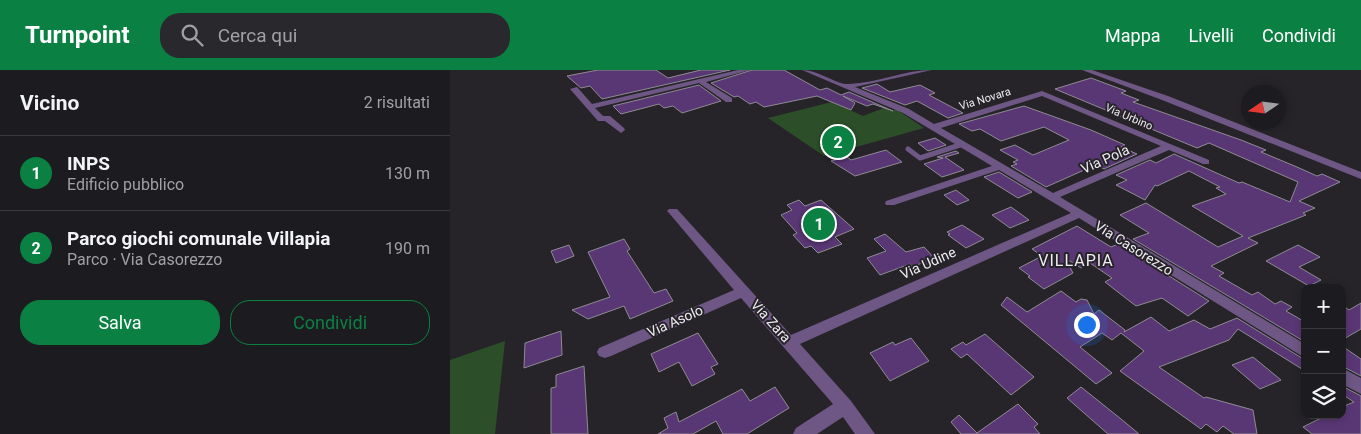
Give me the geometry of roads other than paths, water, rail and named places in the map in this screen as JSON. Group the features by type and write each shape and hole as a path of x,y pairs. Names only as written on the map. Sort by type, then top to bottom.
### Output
{"street":[{"path":"589,107 747,70"},
{"name":"Via Casorezzo","path":"805,70 906,111 934,126 1301,350"},
{"path":"846,87 929,70"},
{"path":"1084,70 1174,102 1361,176"},
{"path":"700,81 729,100"},
{"path":"574,89 601,119 607,118 621,130"},
{"name":"Via Novara","path":"934,126 1042,93"},
{"name":"Via Urbino","path":"1042,93 1206,162"},
{"name":"Via Pola","path":"1052,197 1169,146"},
{"path":"890,203 1000,166"},
{"name":"Via Zara","path":"673,211 845,406 866,434"},
{"name":"Via Udine","path":"789,342 1080,214"},
{"name":"Via Asolo","path":"605,352 744,291"},
{"path":"1346,378 1361,387"},
{"path":"802,434 845,406"}],"lane":[{"path":"908,149 920,158 963,144"}],"place":[{"name":"Parco giochi comunale Villapia","path":"838,142"},
{"name":"INPS","path":"819,224"}],"district":[{"name":"VILLAPIA","path":"1076,260"}]}
